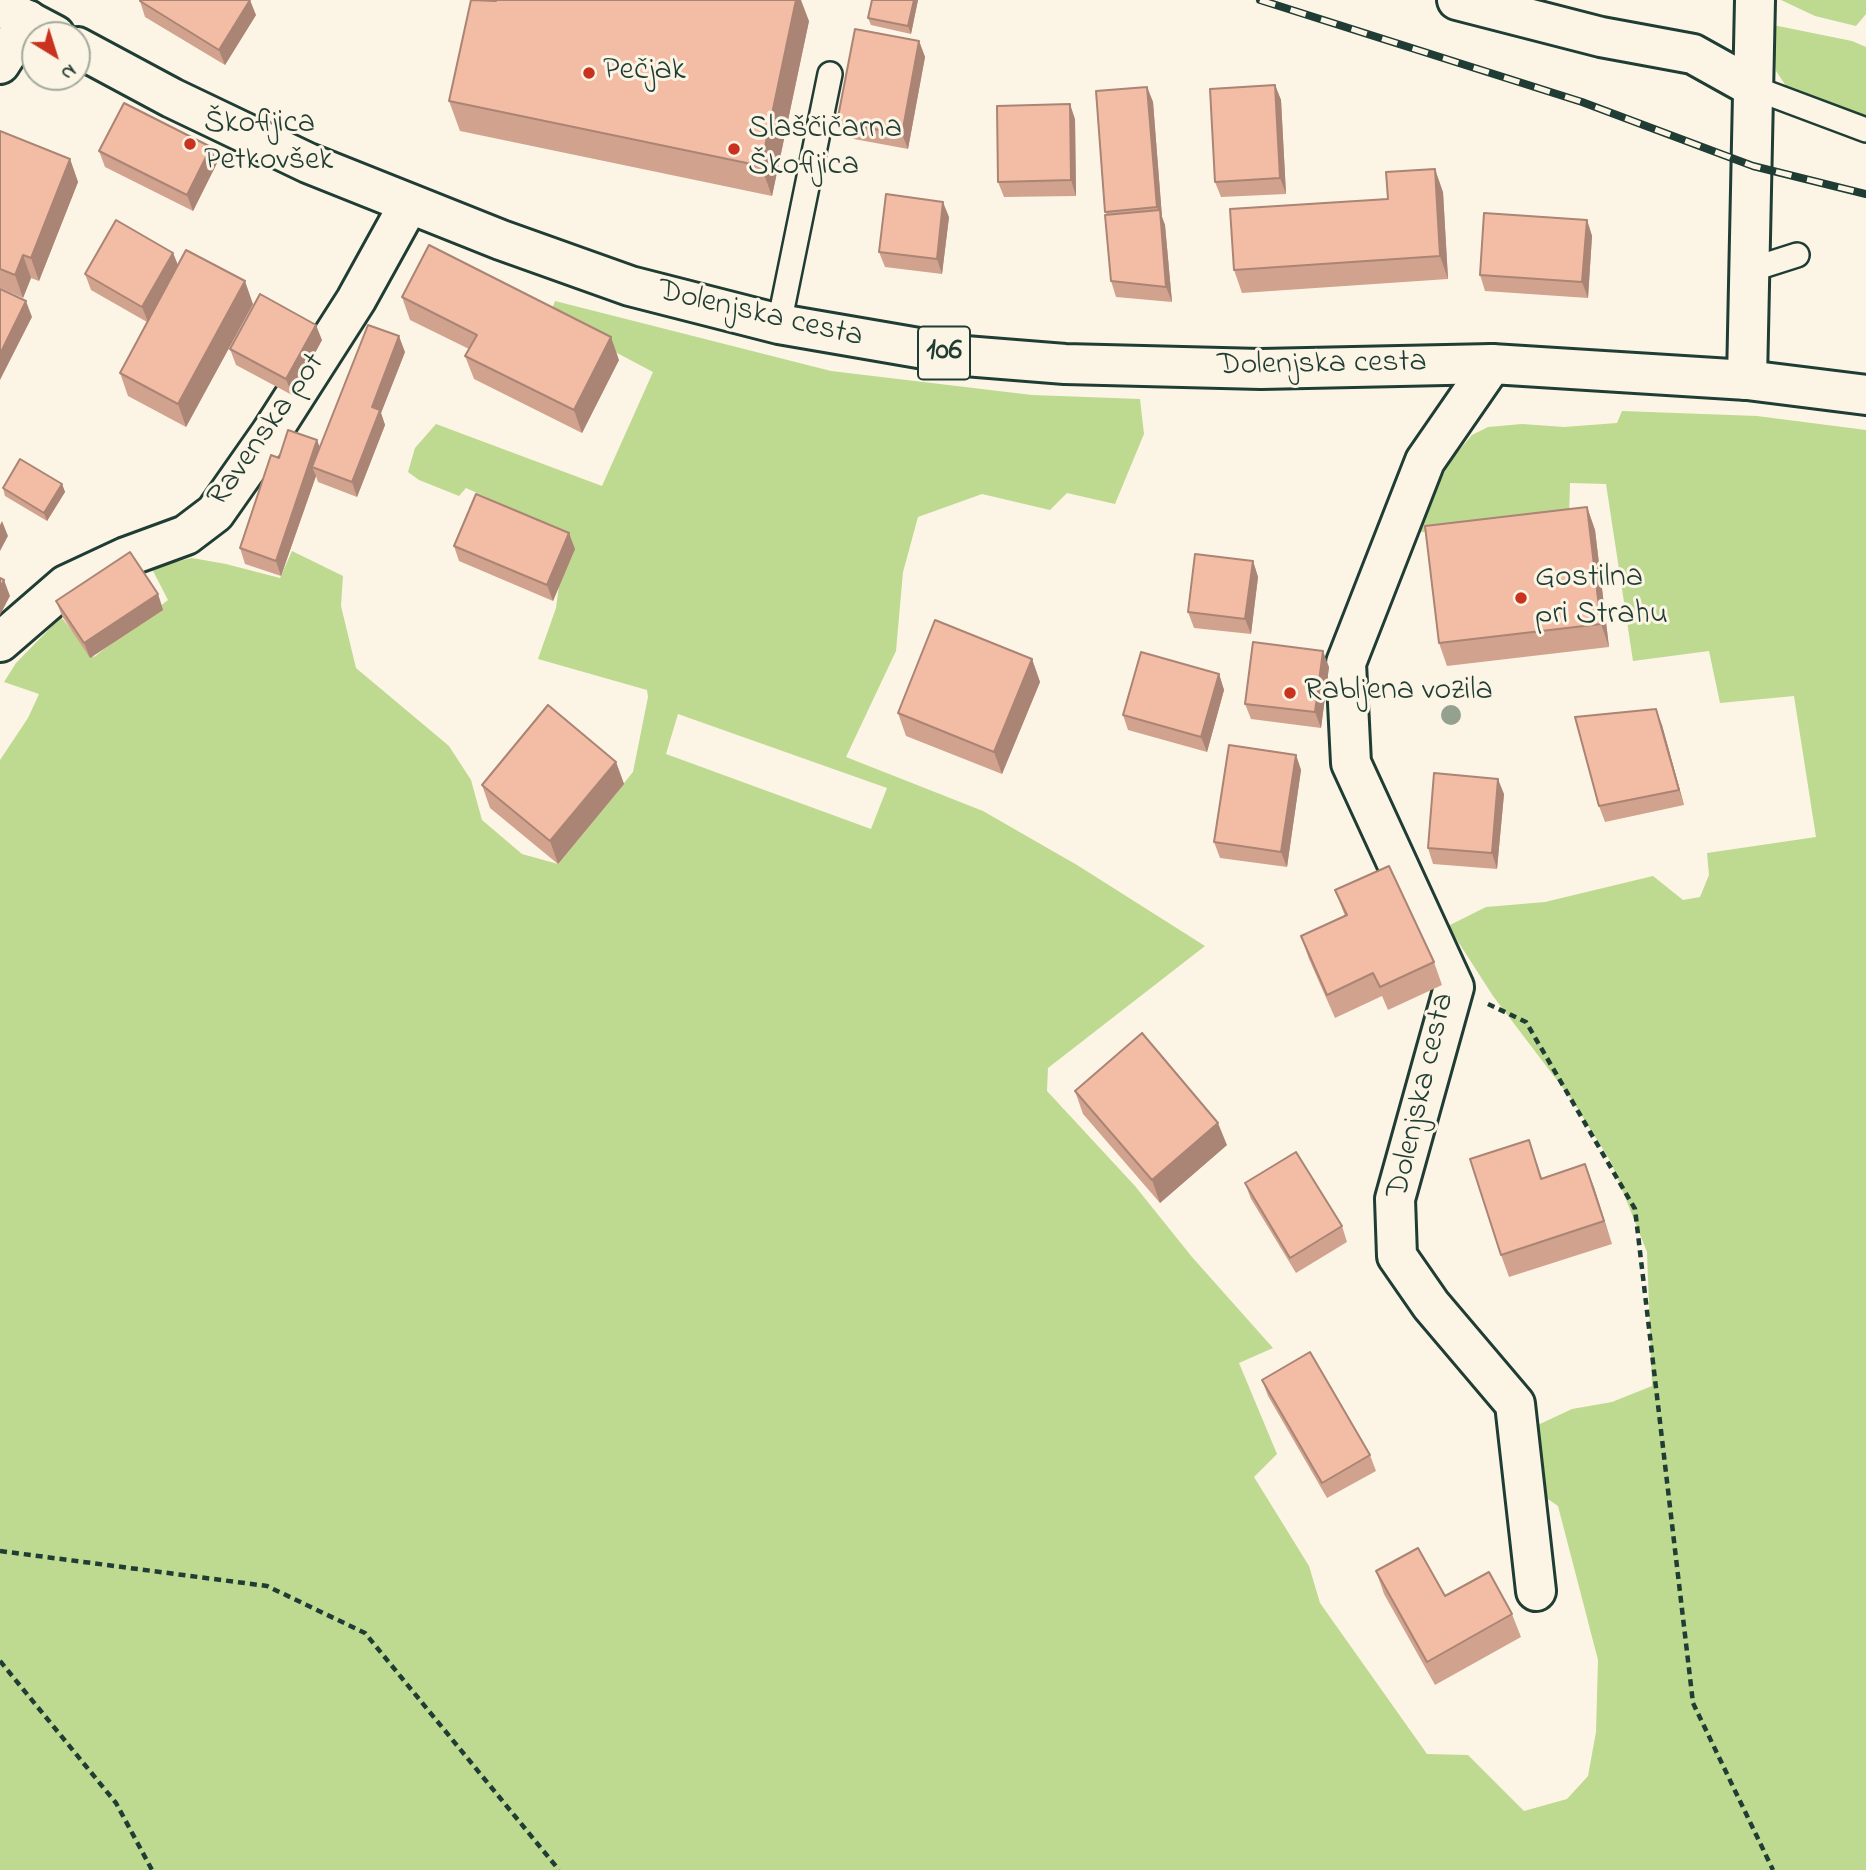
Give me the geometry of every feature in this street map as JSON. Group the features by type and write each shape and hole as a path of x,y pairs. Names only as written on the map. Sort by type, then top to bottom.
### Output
{"street":[{"path":"1457,0 1601,37 1693,54 1754,88"},
{"path":"1747,380 1755,0"},
{"path":"0,64 27,20"},
{"name":"Dolenjska cesta","path":"91,55 172,98 308,163 409,204 630,286 779,324 965,356 1066,364 1261,369 1492,364 1747,380 1866,395"},
{"name":"Ravenska pot","path":"0,642 66,585 126,557 186,535 215,513 271,433 356,300 409,204"},
{"name":"Dolenjska cesta","path":"1492,364 1425,461 1346,663 1351,763 1454,987 1395,1199 1397,1256 1431,1305 1515,1405 1536,1591"}],"lane":[{"path":"779,324 830,74"},
{"path":"1754,88 1866,130"},
{"path":"1751,270 1797,255"}],"path":[{"path":"1454,987 1526,1022 1635,1209 1693,1703 1773,1870"},
{"path":"0,1551 267,1586 365,1633 559,1870"},
{"path":"0,1661 116,1803 152,1870"}],"green space":[{"path":"1781,0 1866,0 1866,14 1856,26 1815,16"},
{"path":"1773,25 1852,41 1866,47 1866,116 1786,86 1776,71"},
{"path":"555,301 831,371 1032,395 1140,399 1144,434 1115,504 1067,493 1050,510 982,494 918,517 903,572 896,651 846,757 983,811 1077,865 1205,946 1048,1068 1047,1091 1135,1186 1192,1257 1273,1348 1239,1363 1277,1454 1254,1477 1309,1566 1320,1603 1427,1754 1468,1755 1524,1811 1567,1799 1588,1776 1596,1732 1598,1660 1558,1506 1530,1487 1527,1430 1572,1409 1612,1402 1652,1386 1647,1252 1611,1162 1572,1100 1493,996 1448,926 1486,907 1545,902 1653,876 1683,900 1700,897 1709,875 1707,853 1816,837 1794,696 1720,703 1709,651 1633,661 1606,484 1570,483 1569,519 1421,532 1449,462 1472,435 1488,427 1522,424 1564,427 1617,423 1622,411 1757,416 1866,430 1866,1870 0,1870 0,760 28,718 39,694 4,682 16,663 61,617 94,657 168,600 151,567 192,558 280,578 292,551 343,576 341,606 356,668 449,746 471,780 482,820 522,854 558,864 633,772 648,697 647,690 538,659 556,608 566,533 466,488 459,496 419,480 408,472 415,448 436,424 602,486 653,372 549,317","holes":["678,714 887,788 871,829 666,754"]}],"building":[{"path":"140,0 250,0 219,50"},
{"path":"471,0 796,0 761,166 449,101"},
{"path":"872,0 914,0 908,26 868,18"},
{"path":"855,29 919,41 902,134 837,122"},
{"path":"1275,85 1280,178 1215,182 1210,89"},
{"path":"1147,87 1157,207 1105,212 1096,91"},
{"path":"124,103 211,147 187,195 99,151"},
{"path":"1070,104 1071,180 998,182 997,106"},
{"path":"0,131 70,159 31,258 23,255 15,275 0,269"},
{"path":"1435,169 1440,256 1234,270 1230,209 1388,199 1386,172"},
{"path":"886,194 943,202 937,259 879,252"},
{"path":"1160,210 1166,287 1111,281 1105,215"},
{"path":"1484,213 1587,220 1582,282 1480,275"},
{"path":"116,220 173,253 142,307 85,274"},
{"path":"429,245 611,337 574,410 465,356 477,335 402,297"},
{"path":"186,250 245,281 178,404 120,373"},
{"path":"0,289 26,301 0,354"},
{"path":"260,294 316,325 286,379 230,349"},
{"path":"368,325 399,336 372,407 380,410 352,482 312,467"},
{"path":"288,430 317,440 276,561 240,548 271,455 279,458"},
{"path":"20,459 62,484 44,513 3,488"},
{"path":"476,494 569,533 547,585 454,546"},
{"name":"Gostilna pri Strahu","path":"1587,507 1601,624 1439,643 1425,526"},
{"path":"130,552 158,594 84,643 56,601"},
{"path":"1195,554 1253,561 1245,619 1188,612"},
{"path":"935,620 1032,659 994,752 898,713"},
{"name":"Rabljena vozila","path":"1253,642 1323,651 1315,712 1245,704"},
{"path":"1141,652 1219,674 1201,737 1123,715"},
{"path":"548,705 616,762 550,841 482,785"},
{"path":"1656,709 1679,790 1599,806 1575,717"},
{"path":"1229,745 1296,755 1281,852 1214,842"},
{"path":"1434,773 1498,779 1492,853 1428,848"},
{"path":"1389,866 1434,962 1380,987 1373,973 1327,995 1301,936 1347,915 1335,890"},
{"path":"1142,1033 1218,1123 1152,1180 1075,1091"},
{"path":"1529,1140 1541,1179 1585,1164 1604,1221 1501,1255 1470,1159"},
{"path":"1296,1152 1342,1226 1290,1258 1245,1183"},
{"path":"1310,1352 1370,1455 1322,1483 1262,1380"},
{"path":"1418,1548 1445,1596 1489,1572 1512,1614 1427,1662 1376,1571"}],"railway":[{"path":"1260,0 1582,102 1753,166 1866,194"}],"place":[{"name":"Pečjak","path":"589,73"},
{"name":"Škofljica Petkovšek","path":"190,144"},
{"name":"Slaščičarna Škofljica","path":"734,149"},
{"name":"Gostilna pri Strahu","path":"1521,598"},
{"name":"Rabljena vozila","path":"1290,693"}]}
